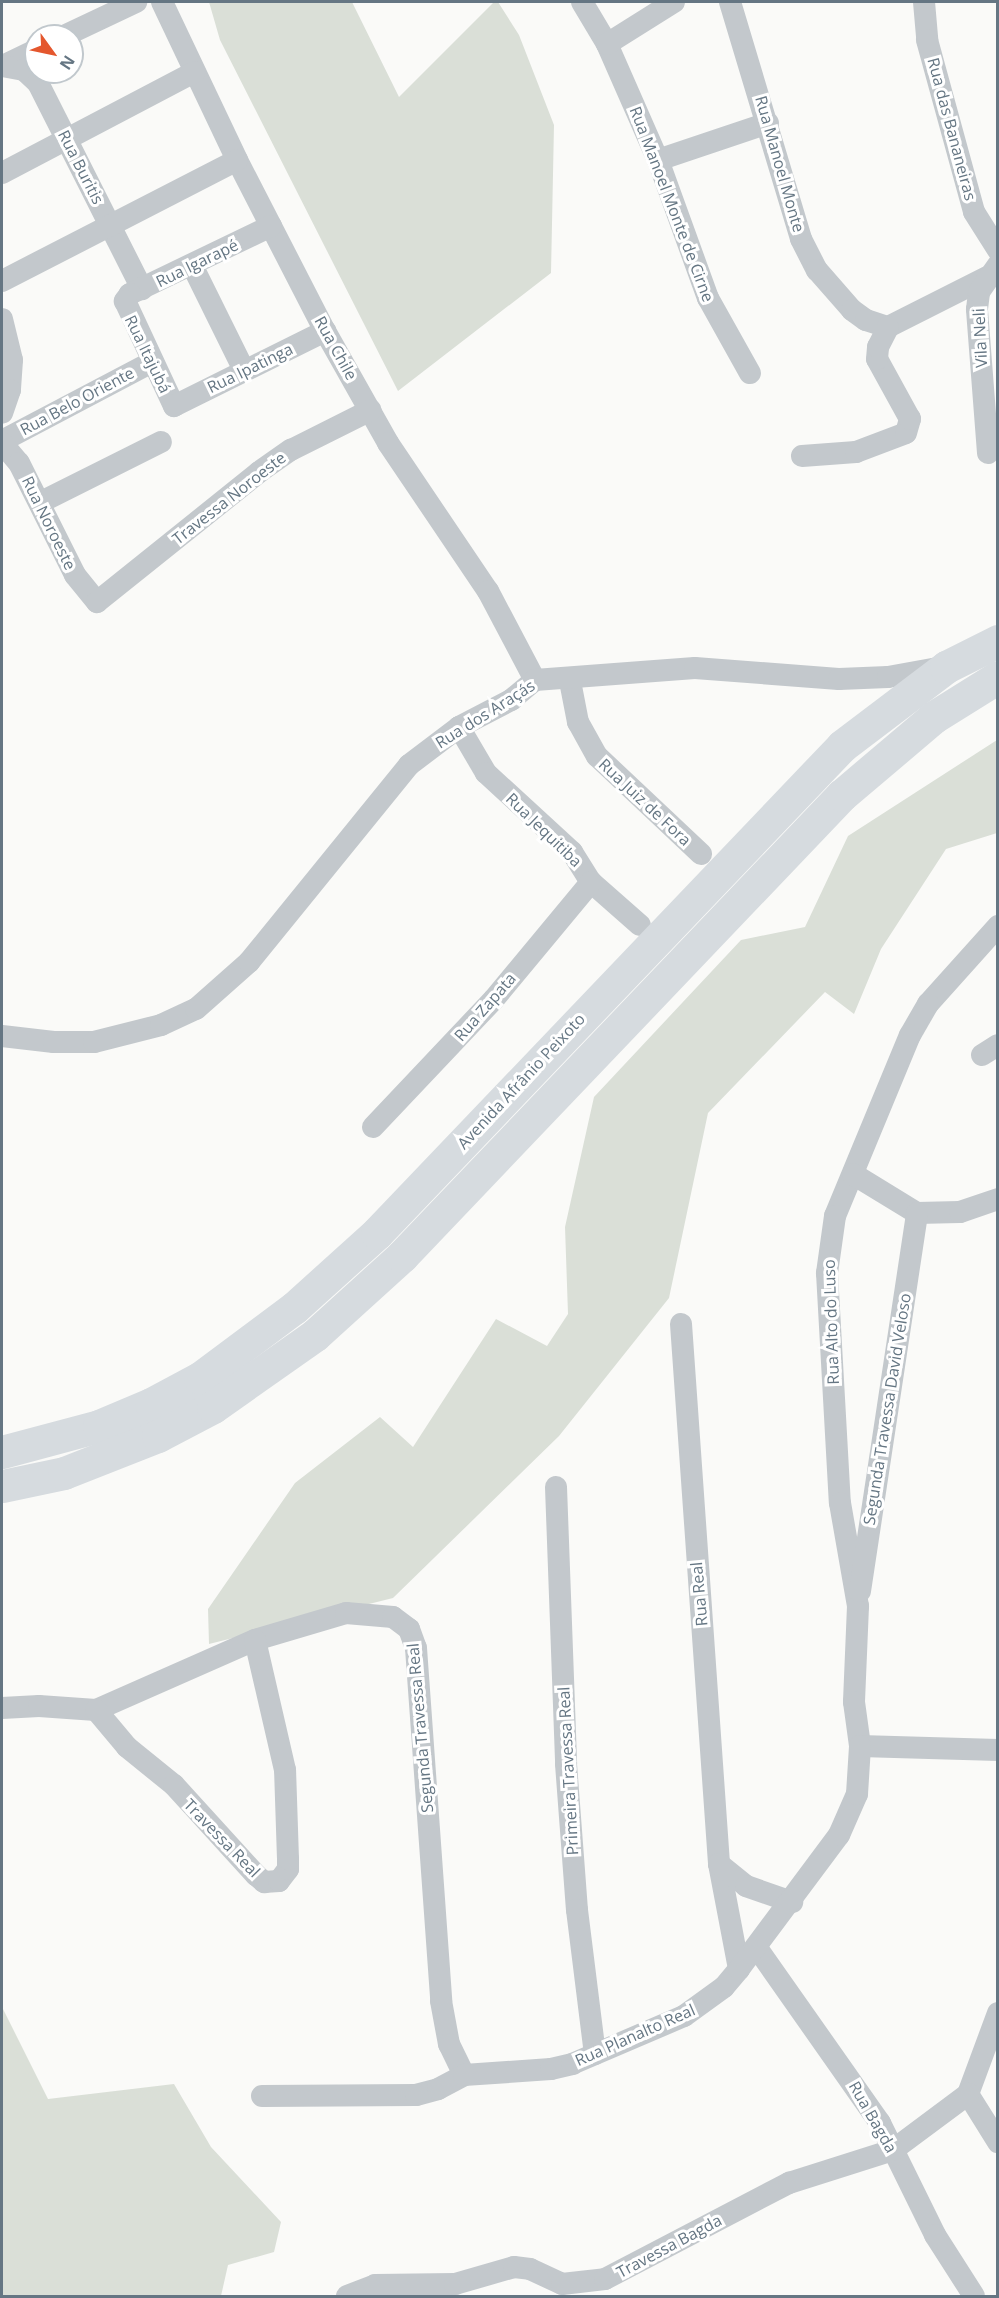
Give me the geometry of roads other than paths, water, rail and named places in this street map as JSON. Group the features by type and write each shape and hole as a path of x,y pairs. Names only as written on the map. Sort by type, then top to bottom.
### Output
{"main road":[{"name":"Avenida Afrânio Peixoto","path":"2,1452 99,1426 151,1404 249,1344 310,1294 377,1233 806,781 868,723 946,667 998,641"},
{"path":"2,1486 74,1470 158,1436 223,1401 315,1335 402,1256 842,795 934,717 998,677"}],"street":[{"path":"84,27 136,2"},
{"name":"Rua Chile","path":"162,2 237,160 326,331 388,443 488,591 535,680"},
{"name":"Rua Manoel Monte de Cirne","path":"582,2 607,44 658,160 708,298 750,373"},
{"path":"607,44 674,2"},
{"name":"Rua Manoel Monte","path":"730,2 768,123 797,227 818,270 852,310 866,320 888,327"},
{"name":"Rua das Bananeiras","path":"924,2 927,40 974,212 998,250"},
{"path":"3,65 24,55"},
{"name":"Rua Buritis","path":"3,65 24,70 38,83 110,223 133,295"},
{"path":"2,172 66,141 194,72"},
{"path":"658,160 768,123"},
{"path":"2,281 110,223 237,160"},
{"name":"Rua Igarapé","path":"133,295 271,226"},
{"path":"193,267 244,370"},
{"path":"802,456 856,452 898,439 910,426 877,359 878,347 888,327 992,271"},
{"name":"Vila Neli","path":"988,453 977,309 979,292 992,271"},
{"name":"Rua Itajubá","path":"133,295 152,362 174,406"},
{"path":"2,319 12,360 10,390 2,413"},
{"name":"Rua Ipatinga","path":"174,406 326,331"},
{"name":"Rua Belo Oriente","path":"2,442 152,362"},
{"name":"Travessa Noroeste","path":"97,603 259,472 291,450 371,410"},
{"name":"Rua Noroeste","path":"2,442 19,463 41,502 75,575 97,603"},
{"path":"41,502 160,442"},
{"name":"Rua dos Araçás","path":"2,1036 54,1042 94,1041 161,1026 196,1009 249,962 389,786 409,765 459,727 511,700 535,680 570,681 695,668 839,679 888,677 946,667"},
{"name":"Rua Juiz de Fora","path":"570,681 578,722 597,756 701,854"},
{"name":"Rua Jequitiba","path":"459,727 486,772 572,852 591,882 639,925"},
{"name":"Rua Zapata","path":"373,1127 494,999 591,882"},
{"name":"Rua Alto do Luso","path":"858,1736 858,1606 840,1503 827,1273 835,1216 910,1035 928,1004 996,932"},
{"path":"853,1174 917,1213 960,1212 998,1199"},
{"name":"Segunda Travessa David Veloso","path":"858,1606 917,1213"},
{"name":"Rua Real","path":"681,1324 719,1864 739,1969"},
{"name":"Primeira Travessa Real","path":"556,1487 566,1764 577,1910 595,2054"},
{"name":"Segunda Travessa Real","path":"2,1708 39,1706 96,1710 255,1640 346,1613 393,1617 409,1629 416,1648 441,2001 448,2044 464,2074"},
{"name":"Travessa Real","path":"96,1710 126,1747 174,1785 256,1875 264,1882 279,1881 288,1869 285,1770 255,1640"},
{"path":"858,1736 998,1750"},
{"name":"Rua Planalto Real","path":"262,2096 416,2095 438,2089 464,2074 551,2069 595,2054 684,2016 724,1987 757,1948 792,1902 850,1815 861,1775 858,1736"},
{"path":"719,1864 746,1886 792,1902"},
{"name":"Rua Bagda","path":"757,1948 850,2078 893,2150 935,2235 974,2296"},
{"path":"998,2013 968,2094 998,2142"},
{"name":"Travessa Bagda","path":"347,2296 375,2285 455,2284 514,2267 530,2269 562,2284 604,2279 789,2182 893,2150 968,2094"}]}
